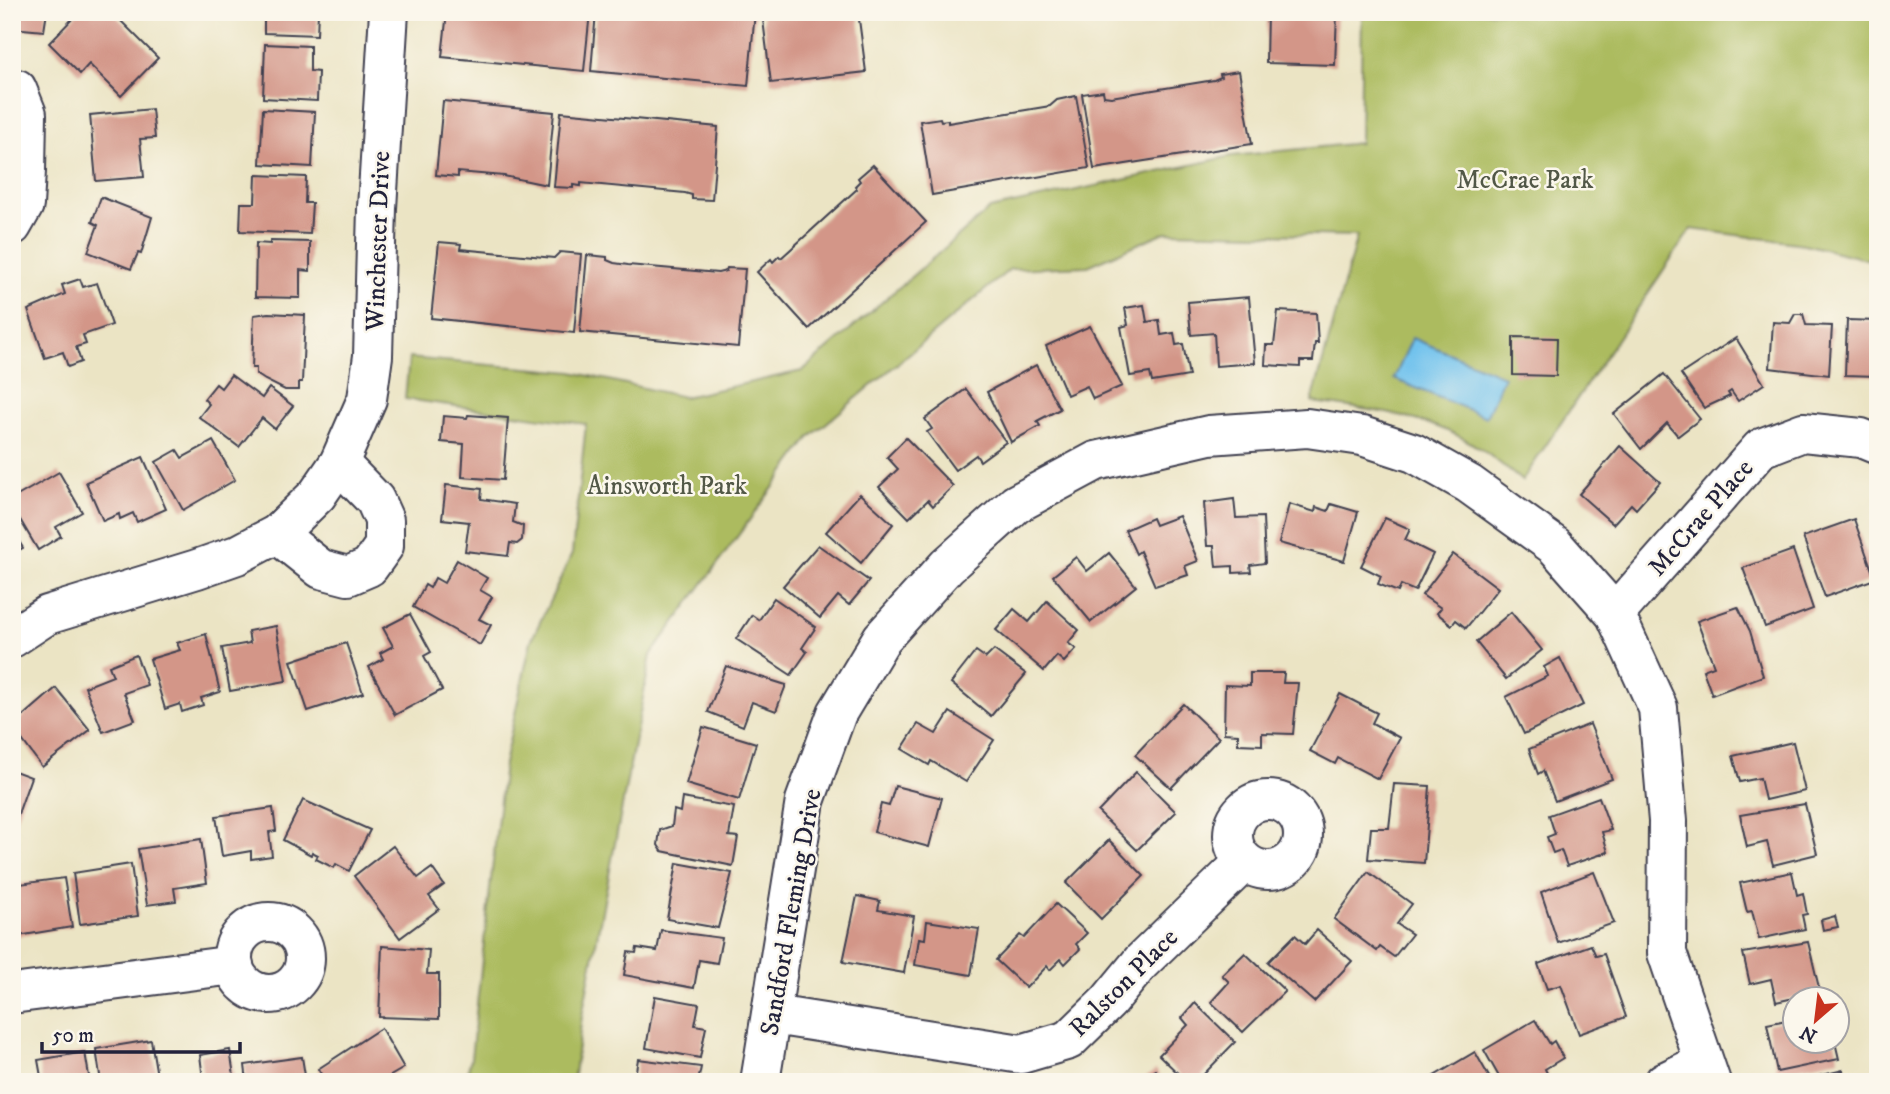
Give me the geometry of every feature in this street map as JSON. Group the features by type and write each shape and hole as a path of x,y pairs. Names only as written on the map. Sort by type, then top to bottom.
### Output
{"street":[{"name":"Winchester Drive","path":"12,638 47,615 237,555 277,534 317,495 339,463 367,399 373,356 377,208 389,12"},
{"path":"12,89 16,89 27,114 24,205 12,226"},
{"name":"Sandford Fleming Drive","path":"760,1082 805,801 837,713 882,638 947,566 1016,504 1096,461 1209,435 1307,428 1362,436 1414,453 1469,484 1555,546 1615,614 1658,708 1668,821 1667,953 1707,1072"},
{"name":"McCrae Place","path":"1615,614 1761,448 1803,432 1861,438 1878,445"},
{"path":"277,534 321,569 348,576 369,567 384,546 384,520 375,500 339,463"},
{"name":"Ralston Place","path":"772,1015 1021,1054 1069,1040 1108,1002 1141,962 1244,862"},
{"path":"12,994 234,965"},
{"path":"1664,1082 1707,1072"}],"green space":[{"path":"1362,12 1878,12 1878,262 1804,244 1691,229 1522,481 1488,454 1450,432 1417,420 1382,412 1312,402 1357,236 1165,232 1088,266 1010,269 810,437 651,655 582,1016 573,1082 465,1082 471,1058 504,764 531,641 572,554 586,424 405,399 409,358 572,372 684,397 802,371 990,209 1232,156 1360,143"}],"water":[{"path":"1412,338 1504,376 1486,417 1394,379"}],"building":[{"path":"12,12 47,12 44,31 12,28"},
{"path":"79,12 112,12 158,58 121,96 89,64 80,74 49,43"},
{"path":"264,12 318,12 317,35 264,33"},
{"path":"447,12 590,12 584,71 442,57"},
{"path":"596,12 755,12 748,86 591,71"},
{"path":"762,12 858,12 866,72 771,83"},
{"path":"1267,12 1337,12 1335,65 1266,63"},
{"path":"265,44 310,46 310,71 318,72 317,101 263,98"},
{"path":"1239,71 1252,144 1094,169 1082,94 1103,91 1104,96 1111,97 1214,80 1221,77 1220,74"},
{"path":"1076,96 1089,168 932,195 920,121 940,118 941,121 948,120 948,123 1050,106 1057,100"},
{"path":"443,101 554,112 547,185 504,176 458,172 458,177 436,175"},
{"path":"152,109 155,138 140,139 144,177 96,181 90,115"},
{"path":"263,109 315,112 312,167 260,164"},
{"path":"561,112 718,127 712,200 692,199 692,195 685,193 581,183 581,186 573,185 573,188 554,187"},
{"path":"873,165 926,222 809,329 757,272 771,259 773,262 779,256 781,258 857,189 855,186 860,181 858,178"},
{"path":"256,175 306,177 305,203 312,203 310,234 240,231 241,203 255,203"},
{"path":"101,197 152,217 141,254 138,253 131,269 88,252 98,225 92,222"},
{"path":"270,241 310,242 310,271 300,270 300,298 255,297 256,243 270,244"},
{"path":"439,242 461,244 460,249 554,258 560,252 581,254 574,333 431,318"},
{"path":"587,255 607,257 607,260 614,263 628,265 718,273 726,271 727,268 745,269 738,347 580,332"},
{"path":"80,279 83,287 97,283 112,325 83,335 86,344 76,347 81,362 68,367 63,352 45,358 28,310 65,294 62,285"},
{"path":"1249,297 1255,363 1216,366 1214,333 1191,335 1188,302"},
{"path":"1144,305 1147,322 1159,320 1161,335 1174,333 1176,345 1183,344 1189,376 1152,382 1150,373 1130,376 1121,327 1128,325 1125,308"},
{"path":"1278,311 1316,313 1318,343 1315,343 1313,361 1300,361 1300,367 1265,365 1266,345 1274,345"},
{"path":"1795,314 1803,314 1806,325 1832,326 1829,375 1770,368 1773,322 1790,323"},
{"path":"254,315 305,315 302,382 299,382 299,390 285,390 256,374 256,368 252,368"},
{"path":"1847,320 1878,321 1878,376 1845,375"},
{"path":"1090,326 1122,386 1093,399 1087,386 1067,395 1046,346"},
{"path":"1513,337 1557,338 1556,376 1513,375"},
{"path":"1736,338 1764,384 1738,401 1731,391 1728,393 1730,396 1704,408 1681,374"},
{"path":"1036,365 1060,409 1037,421 1040,426 1011,442 987,392"},
{"path":"1664,374 1700,419 1678,436 1667,423 1641,449 1614,414"},
{"path":"231,375 262,398 269,388 293,406 275,429 262,418 239,447 199,417 209,404 204,399 216,384 221,388"},
{"path":"966,389 1006,442 980,461 976,455 955,470 927,432 932,429 925,419"},
{"path":"468,415 508,418 503,480 462,477 464,444 441,442 443,416 467,418"},
{"path":"906,438 953,486 933,506 928,500 909,518 879,487 898,469 887,457"},
{"path":"213,441 235,480 183,510 156,462 177,450 182,458"},
{"path":"1620,446 1660,482 1636,509 1631,504 1613,524 1579,494"},
{"path":"143,457 166,509 137,522 133,513 120,519 119,514 103,521 86,482"},
{"path":"59,472 82,512 56,527 61,536 38,550 12,506 12,499"},
{"path":"446,485 482,489 481,499 515,504 513,522 523,526 522,540 517,544 510,543 508,556 465,551 469,522 442,519"},
{"path":"860,494 893,524 861,563 826,532"},
{"path":"1234,499 1236,518 1263,517 1265,563 1250,565 1251,572 1233,573 1233,566 1216,567 1214,546 1207,546 1204,503"},
{"path":"1289,504 1315,512 1316,507 1328,511 1331,504 1358,512 1344,561 1279,543"},
{"path":"1179,516 1198,561 1185,566 1188,575 1155,586 1140,551 1136,554 1125,530 1152,518 1155,525"},
{"path":"1385,518 1410,529 1405,540 1433,554 1415,591 1401,585 1398,592 1378,584 1381,576 1361,566"},
{"path":"1854,519 1875,579 1825,597 1803,537"},
{"path":"12,530 23,548 12,554"},
{"path":"818,545 869,581 849,605 838,596 820,618 783,586"},
{"path":"1793,550 1813,609 1765,627 1743,568"},
{"path":"1109,553 1136,586 1091,622 1053,576 1076,557 1087,571"},
{"path":"1453,554 1498,588 1466,628 1456,620 1452,625 1437,613 1441,608 1422,595"},
{"path":"457,560 487,578 480,590 492,597 479,619 491,625 480,645 413,607 425,585 430,588 435,578 444,583"},
{"path":"774,598 816,627 802,648 807,652 791,675 736,639 752,615 759,620"},
{"path":"1047,601 1079,630 1068,643 1076,649 1064,662 1057,656 1044,671 996,630 1014,609 1029,622"},
{"path":"1738,607 1750,631 1763,676 1712,695 1703,670 1714,666 1697,621"},
{"path":"1511,612 1542,650 1506,679 1476,642"},
{"path":"410,614 431,652 424,656 442,690 395,715 369,667 383,659 380,653 393,646 383,628"},
{"path":"276,626 286,681 230,691 222,648 250,643 248,631"},
{"path":"206,634 220,692 201,698 203,705 182,712 180,704 165,709 150,659 180,650 177,643"},
{"path":"346,643 363,693 308,711 291,661"},
{"path":"994,650 1026,674 991,716 951,683 976,651 986,658"},
{"path":"136,655 147,685 124,693 135,720 103,732 85,687 113,676 109,666"},
{"path":"1560,658 1583,705 1524,734 1506,697 1548,676 1544,667"},
{"path":"726,666 786,685 776,711 752,702 743,726 708,712"},
{"path":"1250,673 1284,673 1283,683 1298,683 1293,734 1262,733 1262,745 1238,744 1238,734 1224,733 1225,685 1250,686"},
{"path":"56,688 90,730 42,767 12,726"},
{"path":"1340,694 1377,713 1372,723 1400,738 1378,779 1338,758 1335,764 1310,751"},
{"path":"1183,704 1219,738 1171,788 1135,755"},
{"path":"950,712 994,740 966,782 931,761 929,765 902,749 918,724 936,734"},
{"path":"1590,724 1612,779 1555,801 1543,771 1538,774 1529,749"},
{"path":"703,727 756,743 739,800 686,784"},
{"path":"1793,742 1805,791 1765,800 1760,778 1740,782 1733,756"},
{"path":"12,770 31,777 13,828 12,828"},
{"path":"1136,772 1176,812 1137,850 1098,812"},
{"path":"1394,784 1430,786 1424,863 1368,859 1371,828 1389,828"},
{"path":"895,786 942,798 929,847 874,832 881,804 889,806"},
{"path":"1599,797 1611,830 1602,832 1608,852 1567,866 1561,850 1553,853 1547,837 1555,834 1549,815"},
{"path":"682,798 734,807 729,836 738,837 733,866 662,851 658,845 660,830 672,826 674,810 680,812"},
{"path":"303,800 370,830 349,871 336,864 334,868 316,859 318,855 312,852 311,855 283,840"},
{"path":"1805,804 1817,854 1773,865 1767,842 1747,847 1740,815"},
{"path":"273,808 276,831 269,832 272,856 251,859 251,851 222,856 216,816"},
{"path":"201,839 207,883 174,888 176,901 147,905 138,849"},
{"path":"1109,840 1144,876 1101,919 1066,883"},
{"path":"393,846 418,878 432,868 444,885 429,896 439,909 400,938 354,876"},
{"path":"677,863 732,873 718,928 667,919"},
{"path":"131,864 138,916 80,924 73,873"},
{"path":"1368,872 1412,904 1397,924 1412,934 1394,957 1380,947 1377,951 1334,919"},
{"path":"1594,872 1614,923 1558,943 1541,892"},
{"path":"1792,872 1797,895 1803,893 1807,914 1802,915 1805,929 1759,939 1752,911 1747,912 1740,883"},
{"path":"64,878 72,927 12,937 12,885"},
{"path":"857,896 880,901 878,910 914,916 904,973 843,962"},
{"path":"1056,904 1087,933 1076,944 1080,949 1065,964 1061,959 1050,970 1047,966 1026,988 996,960 1020,935 1024,938"},
{"path":"1835,916 1838,927 1823,930 1821,920"},
{"path":"927,921 979,929 971,975 915,965 919,938 925,939"},
{"path":"661,930 722,938 717,963 699,960 694,988 624,975 628,952 636,953 637,948 657,951"},
{"path":"1317,930 1352,961 1314,1002 1268,962 1295,935 1305,944"},
{"path":"1808,942 1819,986 1782,986 1782,1001 1776,1002 1771,979 1750,984 1743,953"},
{"path":"1591,945 1596,956 1604,954 1626,1017 1579,1034 1561,985 1547,989 1538,964"},
{"path":"382,946 429,950 427,974 439,974 439,1019 379,1017"},
{"path":"1245,953 1285,991 1243,1032 1211,1002 1229,982 1222,975"},
{"path":"655,996 699,1004 695,1025 706,1027 700,1058 646,1048"},
{"path":"1195,1003 1235,1042 1202,1076 1207,1082 1187,1082 1159,1055 1188,1025 1182,1018"},
{"path":"1535,1020 1550,1044 1554,1041 1563,1058 1545,1069 1548,1075 1536,1082 1502,1082 1484,1050"},
{"path":"1782,1021 1782,1056 1838,1056 1839,1059 1777,1072 1767,1024"},
{"path":"381,1028 404,1068 380,1082 326,1082 318,1069"},
{"path":"151,1040 158,1082 101,1082 96,1049"},
{"path":"230,1050 235,1082 194,1082 203,1079 200,1055"},
{"path":"85,1052 90,1082 42,1082 38,1060"},
{"path":"1475,1052 1492,1082 1424,1082"},
{"path":"302,1057 306,1082 247,1082 245,1065"},
{"path":"638,1059 701,1067 698,1082 634,1082"},
{"path":"1156,1070 1164,1082 1139,1082"},
{"path":"1843,1070 1845,1082 1798,1082 1798,1081"}],"park label":[{"name":"McCrae Park","path":"1525,179"},
{"name":"Ainsworth Park","path":"667,485"}]}
